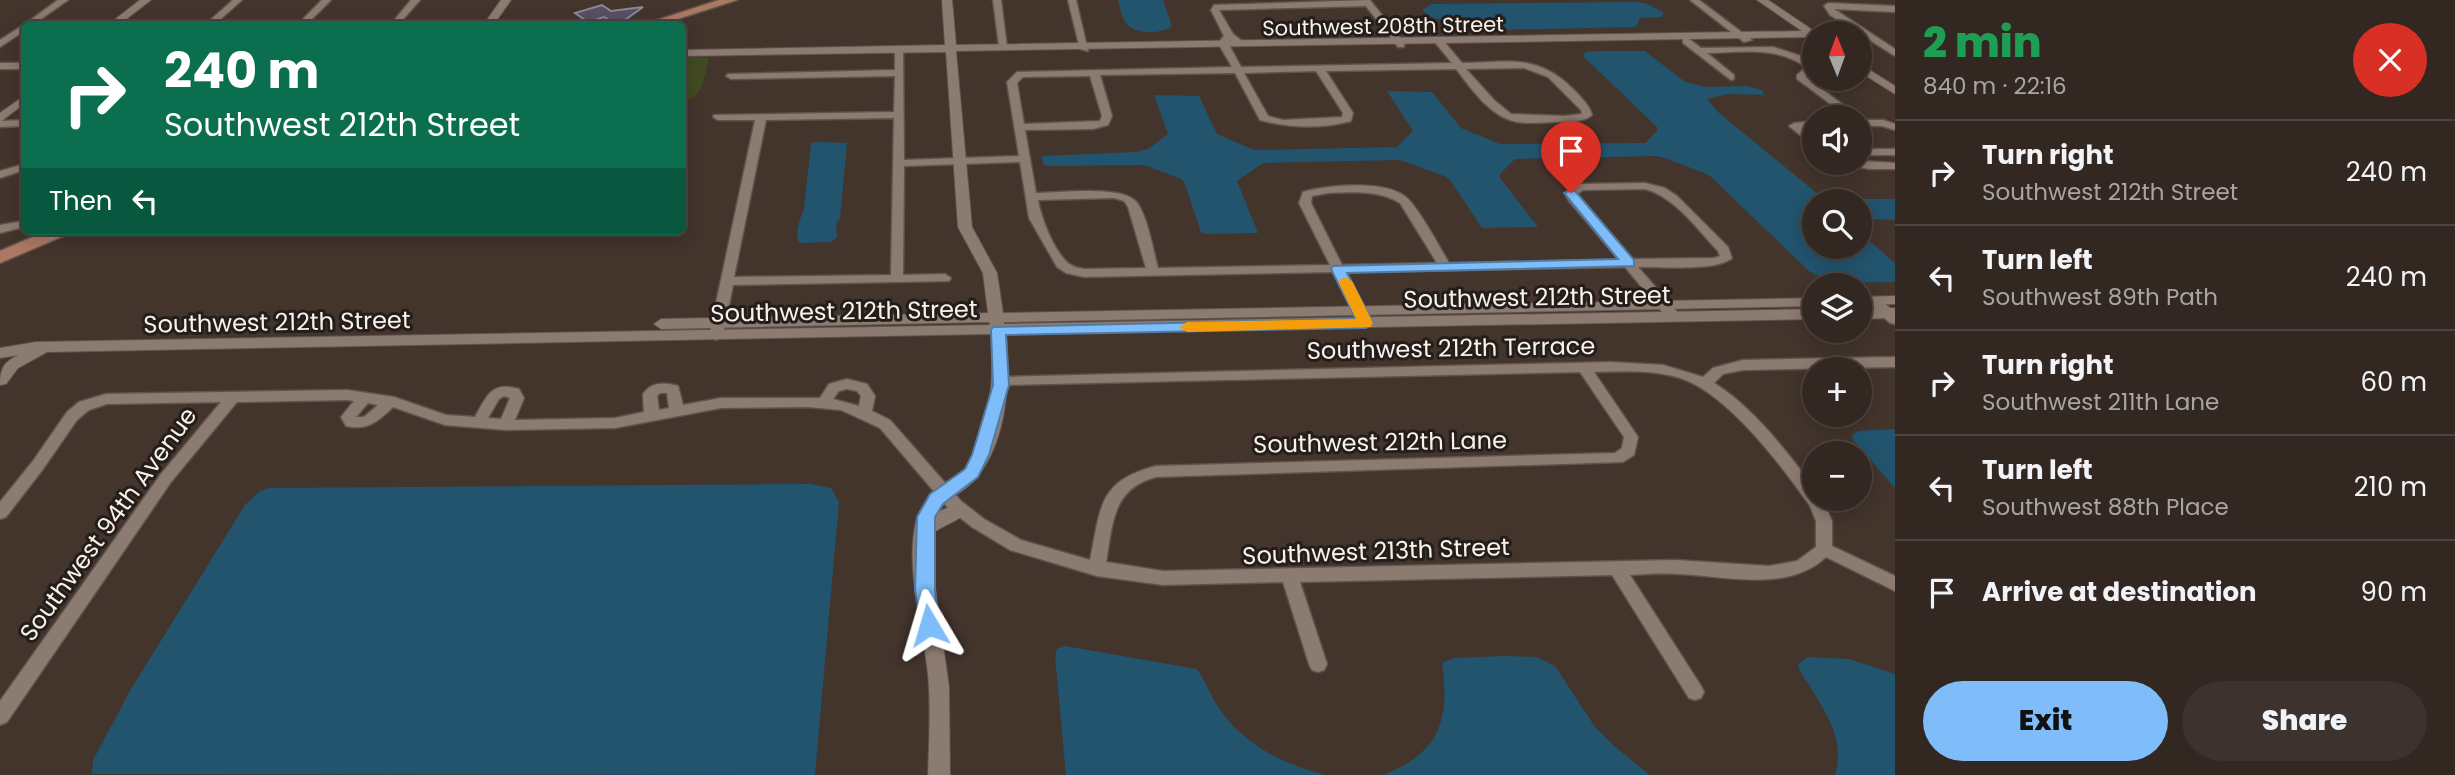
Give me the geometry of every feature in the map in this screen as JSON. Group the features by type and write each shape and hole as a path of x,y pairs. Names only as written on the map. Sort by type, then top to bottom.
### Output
{"main road":[{"path":"661,21 721,2 738,0"},
{"path":"670,21 721,2"},
{"path":"1,235 21,233"},
{"path":"0,258 51,235"}],"street":[{"path":"34,21 64,0"},
{"path":"118,21 146,0"},
{"path":"214,21 238,0"},
{"path":"305,21 327,0"},
{"path":"398,21 416,0"},
{"path":"491,21 506,0"},
{"path":"939,775 939,691 926,601 924,530 929,509 943,493 964,480 977,465 1002,380 989,269 965,230 947,0"},
{"path":"997,0 1004,46"},
{"path":"1072,0 1085,47"},
{"path":"1694,0 1744,38"},
{"path":"1762,0 1802,28"},
{"path":"1319,68 1349,113 1347,119 1331,122 1270,121 1259,113 1237,70 1216,7 1367,1 1400,43"},
{"path":"1895,9 1828,6 1833,13 1895,53"},
{"path":"1,43 21,30"},
{"name":"Southwest 208th Street","path":"1226,42 1400,43 1802,36"},
{"name":"Southwest 208th Street","path":"1439,42 1686,41 1744,38"},
{"path":"1686,41 1731,77"},
{"path":"1,43 21,42"},
{"name":"Southwest 208th Street","path":"686,53 1085,47 1226,42 1400,43"},
{"path":"1439,42 1461,66 1499,112 1513,118 1575,118 1587,115 1587,110 1545,69 1527,65 1461,66 1319,68 1237,70 1028,73 1015,76 1012,82 1039,230 1066,268 1084,273 1629,263 1716,262 1726,258 1722,248 1673,198 1658,189 1645,186 1582,187 1572,191 1573,198 1629,263 1674,317"},
{"name":"Southwest 208th Street","path":"952,49 1004,46 1085,47"},
{"path":"897,279 901,49"},
{"path":"1699,51 1777,50 1796,54 1812,67 1800,76 1838,105"},
{"path":"0,66 21,66"},
{"path":"1020,127 1101,124 1107,116 1094,72"},
{"path":"730,76 900,74"},
{"path":"1872,75 1895,90"},
{"path":"0,121 21,102"},
{"path":"1874,110 1895,127"},
{"path":"718,117 900,115"},
{"path":"717,330 761,117"},
{"path":"0,121 21,123"},
{"path":"1872,122 1895,127"},
{"path":"1802,125 1794,126 1802,133"},
{"path":"1872,152 1895,152"},
{"path":"899,163 1026,159"},
{"path":"1872,166 1895,166"},
{"path":"0,175 21,168"},
{"path":"1363,317 1305,203 1307,194 1331,191 1392,192 1404,201 1446,267"},
{"path":"1031,197 1115,195 1128,199 1134,206 1153,272"},
{"path":"1,235 21,225"},
{"path":"728,282 945,278"},
{"name":"Southwest 212th Street","path":"1363,317 1802,302"},
{"path":"1872,303 1893,312"},
{"path":"1872,313 1893,312"},
{"name":"Southwest 212th Street","path":"0,353 23,348 717,330 1363,317 1802,314"},
{"name":"Southwest 212th Street","path":"661,324 717,330"},
{"path":"0,380 18,361 43,349"},
{"path":"1895,362 1743,365 1718,371 1706,382 1743,412 1812,496 1824,521 1824,549 1895,584"},
{"name":"Southwest 212th Lane","path":"1097,569 1113,499 1121,486 1131,477 1158,470 1618,458 1629,451 1632,442 1626,427 1584,368"},
{"name":"Southwest 212th Terrace","path":"1002,380 1651,368 1706,382"},
{"path":"824,403 835,387 856,385 867,391 864,412"},
{"path":"652,416 650,394 657,388 673,389 677,410"},
{"path":"478,424 494,396 509,391 514,392 517,398 506,425"},
{"path":"0,513 72,416 84,406 113,398 332,394 390,401 432,417 506,425 607,423 721,403 824,403 864,412 892,431 943,493"},
{"name":"Southwest 94th Avenue","path":"0,716 166,478 234,396"},
{"path":"365,397 348,417 351,422 367,422 390,401"},
{"name":"Southwest 213th Street","path":"943,493 960,510 1016,545 1097,569 1144,577 1290,578 1698,568 1780,572 1811,561 1824,549"},
{"path":"924,530 939,519 960,510"},
{"path":"1617,569 1695,692"},
{"path":"1290,578 1318,664"}],"green space":[{"path":"686,56 709,58 699,91 686,100"}],"water":[{"path":"1118,0 1163,0 1172,26 1157,32 1133,29 1125,21"},
{"path":"1645,3 1663,12 1662,17 1640,18 1636,27 1496,30 1460,20 1436,19 1423,10 1431,4"},
{"path":"1645,51 1685,82 1707,87 1748,86 1762,90 1764,95 1728,94 1707,99 1719,113 1812,189 1802,189 1802,259 1872,259 1872,243 1895,263 1895,282 1872,282 1872,273 1810,272 1709,175 1656,156 1515,159 1500,174 1500,178 1538,227 1482,228 1450,180 1400,160 1263,163 1237,181 1258,233 1205,234 1201,232 1181,179 1144,165 1050,166 1044,165 1041,156 1136,152 1148,149 1168,134 1154,95 1199,96 1217,134 1254,150 1397,147 1413,131 1387,91 1432,92 1461,128 1500,144 1645,143 1657,131 1657,127 1583,56 1586,52"},
{"path":"811,143 847,143 840,219 836,223 837,237 831,242 802,243 798,241 798,228 804,208"},
{"path":"1872,199 1895,199 1895,220 1872,219"},
{"path":"1895,429 1895,488 1872,462 1872,441 1852,439 1853,434 1858,431"},
{"path":"811,484 831,488 839,502 815,775 92,774 93,760 131,689 245,505 260,491 269,488"},
{"path":"1065,646 1197,669 1225,716 1249,740 1277,758 1325,775 1066,775 1055,656 1057,649"},
{"path":"1537,657 1555,666 1595,727 1650,775 1383,775 1417,756 1429,745 1437,732 1444,701 1442,663 1454,658"},
{"path":"1808,657 1849,659 1895,674 1895,775 1835,775 1838,751 1833,729 1798,664"}],"building":[{"path":"602,5 611,11 643,7 625,20 609,20 604,17 587,21 575,13"}],"slow traffic":[{"path":"1187,327 1366,323 1345,281"}],"route":[{"path":"929,625 925,590 926,517 936,499 972,473 981,455 1000,394 1002,364 998,330 1366,323 1338,269 1629,263 1571,193"}]}
